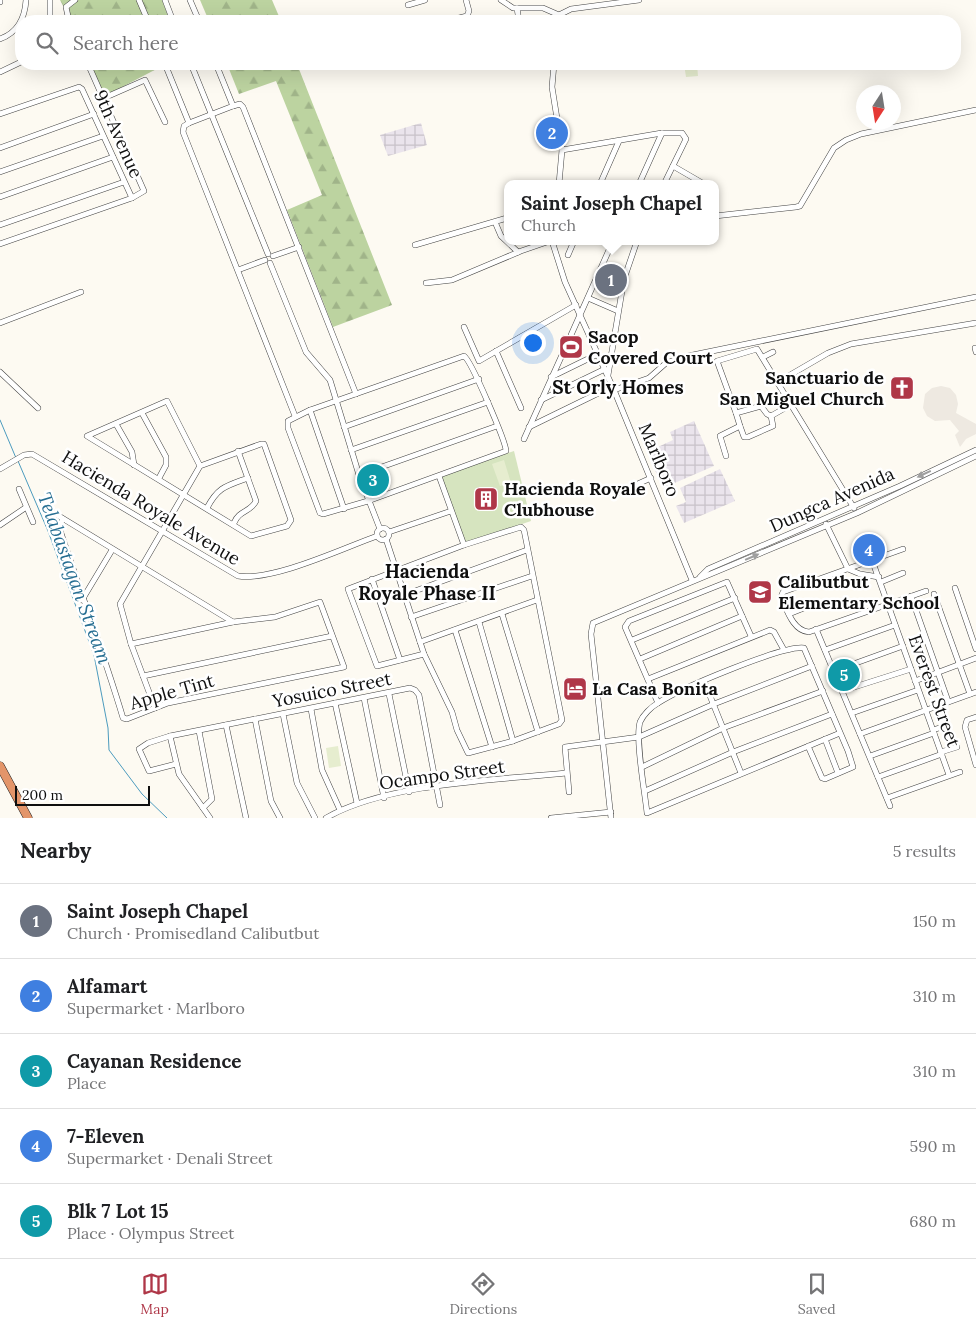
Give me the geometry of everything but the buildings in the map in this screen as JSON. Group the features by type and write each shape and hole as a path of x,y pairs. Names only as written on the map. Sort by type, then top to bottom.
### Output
{"highway":[{"path":"0,766 28,818"}],"street":[{"path":"22,15 26,0"},
{"path":"50,0 50,15"},
{"path":"68,15 66,7 76,0"},
{"path":"139,0 145,15"},
{"path":"164,0 170,15"},
{"path":"190,0 196,15"},
{"path":"408,5 425,0"},
{"path":"466,0 469,11 467,15"},
{"path":"501,0 509,6 517,8 543,8 559,15 571,9 615,1 639,0"},
{"path":"542,0 543,8"},
{"path":"517,8 518,15"},
{"path":"0,39 15,30"},
{"path":"0,72 15,65"},
{"path":"0,244 142,193 144,189 91,70"},
{"path":"167,70 189,122"},
{"path":"193,70 270,255"},
{"path":"218,70 233,106"},
{"path":"553,70 552,87 562,150 559,180"},
{"path":"104,98 145,80 165,122"},
{"name":"9th Avenue","path":"0,114 75,88 82,89 132,198"},
{"path":"295,416 184,132 184,126 189,122 233,106 240,104 243,107 356,394"},
{"path":"719,216 796,208 800,206 830,153 846,140 861,134 976,110"},
{"path":"0,148 94,114"},
{"path":"562,150 678,132 686,137 666,180"},
{"path":"642,180 662,133"},
{"path":"0,172 103,136"},
{"path":"602,180 619,141"},
{"path":"0,197 113,157"},
{"path":"673,166 697,180"},
{"path":"0,224 124,182"},
{"path":"415,245 504,219"},
{"path":"495,222 504,239"},
{"path":"511,245 518,252"},
{"path":"426,283 452,280 539,245"},
{"name":"Marlboro","path":"552,245 565,282 608,375 692,580"},
{"path":"568,255 572,245"},
{"path":"572,335 611,245"},
{"path":"608,375 624,279 635,245"},
{"path":"238,270 267,261 270,255 299,247"},
{"path":"267,261 306,352 330,380 359,475 380,529 377,536 381,540 386,539"},
{"path":"600,270 624,279"},
{"path":"0,323 81,292"},
{"path":"529,427 613,388 649,378 666,363 683,357 976,297"},
{"path":"588,298 618,311"},
{"path":"464,327 479,361 576,304"},
{"path":"778,382 823,355 851,344 976,323"},
{"path":"736,413 761,406 771,416 773,426 748,437 744,436 740,426 718,360 754,348 760,350 857,513"},
{"path":"496,351 521,408"},
{"path":"763,357 773,352"},
{"path":"551,378 598,354"},
{"path":"524,439 562,355"},
{"path":"464,356 468,358 488,402 506,451 368,501 323,514 318,510 288,428 288,421 310,410 356,394 464,356"},
{"path":"541,400 605,369"},
{"path":"0,372 38,408"},
{"path":"344,427 478,380"},
{"path":"154,708 131,644 120,604 140,567 161,531 183,495 200,466 238,451 264,444 291,520 287,526 254,536 234,523 183,495 158,478 87,437 168,402 200,466"},
{"path":"351,450 488,402"},
{"path":"771,416 792,404"},
{"path":"310,410 344,509"},
{"path":"142,413 166,457 166,465 158,478"},
{"path":"116,424 132,452 134,465"},
{"path":"359,475 497,426"},
{"path":"726,456 720,435 740,426"},
{"name":"Dungca Avenida","path":"700,577 708,569 853,507 976,450"},
{"path":"234,523 238,514 256,504 238,451"},
{"name":"Hacienda Royale Avenue","path":"0,469 24,455 32,454 230,572 251,578 274,574 377,536"},
{"name":"Dungca Avenida","path":"604,741 591,634 593,623 692,580 707,576 857,513 976,456"},
{"path":"439,476 464,545"},
{"path":"207,508 215,493 222,488 248,478"},
{"path":"613,496 651,478"},
{"path":"19,489 25,508 33,522"},
{"path":"0,526 25,508"},
{"path":"49,510 233,622"},
{"path":"424,654 377,666 347,591 349,587 372,579 395,570 464,545 521,527 524,530 562,720 559,724 513,742 466,752 452,712 424,654 395,570 386,539 389,532 451,511"},
{"name":"Apple Tint","path":"62,519 59,527 82,600 107,663 124,718 130,718 154,708 200,696 343,668 332,636"},
{"path":"824,519 848,569 880,580 903,573"},
{"path":"380,529 385,528 389,532"},
{"path":"903,549 783,592 781,597 795,625 809,632 926,591"},
{"path":"82,600 112,550"},
{"path":"404,595 527,550"},
{"name":"Everest Street","path":"872,560 949,775"},
{"path":"411,618 532,576"},
{"path":"372,579 400,660"},
{"path":"658,703 625,627 628,621 726,582 751,636"},
{"path":"955,588 976,649"},
{"path":"934,594 970,694"},
{"path":"911,596 948,701"},
{"path":"632,640 735,598"},
{"path":"420,642 537,600"},
{"path":"131,644 233,622 275,617 318,601 332,636 143,676"},
{"path":"789,614 810,606"},
{"path":"218,613 218,626"},
{"path":"502,614 538,732"},
{"path":"640,659 742,616"},
{"path":"479,622 513,742"},
{"path":"825,650 895,625"},
{"path":"455,630 492,747"},
{"path":"648,680 751,636 773,630 784,650"},
{"path":"816,630 890,806"},
{"path":"834,671 903,646"},
{"path":"808,746 822,778 854,765 804,648 784,650 704,681 658,703 640,721 639,736 647,814 808,746 825,740 840,733"},
{"path":"915,680 976,658"},
{"path":"569,792 564,748 639,736 714,704 812,666"},
{"path":"842,691 910,668"},
{"path":"704,681 741,774"},
{"name":"Yosuico Street","path":"176,764 149,771 139,750 148,743 170,736 389,694 410,688 419,695 440,806"},
{"path":"852,713 918,690"},
{"path":"642,766 723,728 823,691"},
{"path":"860,734 976,692"},
{"path":"389,694 409,792"},
{"path":"364,698 384,798"},
{"path":"336,703 357,803"},
{"path":"310,708 322,770 340,810"},
{"path":"284,714 297,783 315,818"},
{"path":"645,791 733,752 832,714"},
{"path":"976,717 967,720 965,727 974,747 976,766"},
{"path":"255,719 271,802 280,818"},
{"path":"226,725 246,818"},
{"path":"870,756 948,725"},
{"path":"199,731 212,800 203,808"},
{"path":"170,736 179,774 210,818"},
{"path":"825,740 838,773"},
{"path":"604,741 611,818"},
{"path":"878,777 957,747"},
{"path":"887,798 960,772"},
{"name":"Ocampo Street","path":"326,818 357,803 409,792 437,787 566,773"},
{"path":"551,818 611,812"}],"shaded area":[{"path":"421,123 427,145 388,156 380,135"},
{"path":"941,386 950,388 956,395 958,404 956,413 976,424 976,434 966,439 960,447 955,435 959,431 950,420 935,421 927,416 923,408 925,394 932,388"},
{"path":"694,421 714,466 663,488 647,452 673,440 670,432"},
{"path":"720,469 735,501 684,523 676,506 686,502 680,488"}],"green space":[{"path":"60,0 162,0 168,15 68,15"},
{"path":"200,0 272,0 278,15 206,15"},
{"path":"93,70 155,70 105,96"},
{"path":"229,70 299,70 392,305 333,327 287,210 322,195 276,81 239,94"},
{"path":"685,70 698,70 698,76 686,77"},
{"path":"514,451 531,521 463,544 439,476"},
{"path":"504,460 511,483 500,486 492,464"},
{"path":"338,746 341,766 329,768 326,748"}],"waterway":[{"name":"Telabastagan Stream","path":"0,420 16,458"},
{"name":"Telabastagan Stream","path":"18,461 48,531 94,655 108,728 109,750 142,794 167,818"}],"tunnel":[{"path":"562,355 571,335"}],"place":[{"name":"Alfamart","path":"552,133"},
{"name":"Saint Joseph Chapel","path":"611,280"},
{"name":"Sacop Covered Court","path":"571,347"},
{"name":"Sanctuario de San Miguel Church","path":"902,388"},
{"name":"Cayanan Residence","path":"373,480"},
{"name":"Hacienda Royale Clubhouse","path":"486,499"},
{"name":"7-Eleven","path":"869,550"},
{"name":"Calibutbut Elementary School","path":"760,592"},
{"name":"Blk 7 Lot 15","path":"844,675"},
{"name":"La Casa Bonita","path":"575,689"}],"district":[{"name":"St Orly Homes","path":"618,387"},
{"name":"Hacienda Royale Phase II","path":"427,582"}]}
